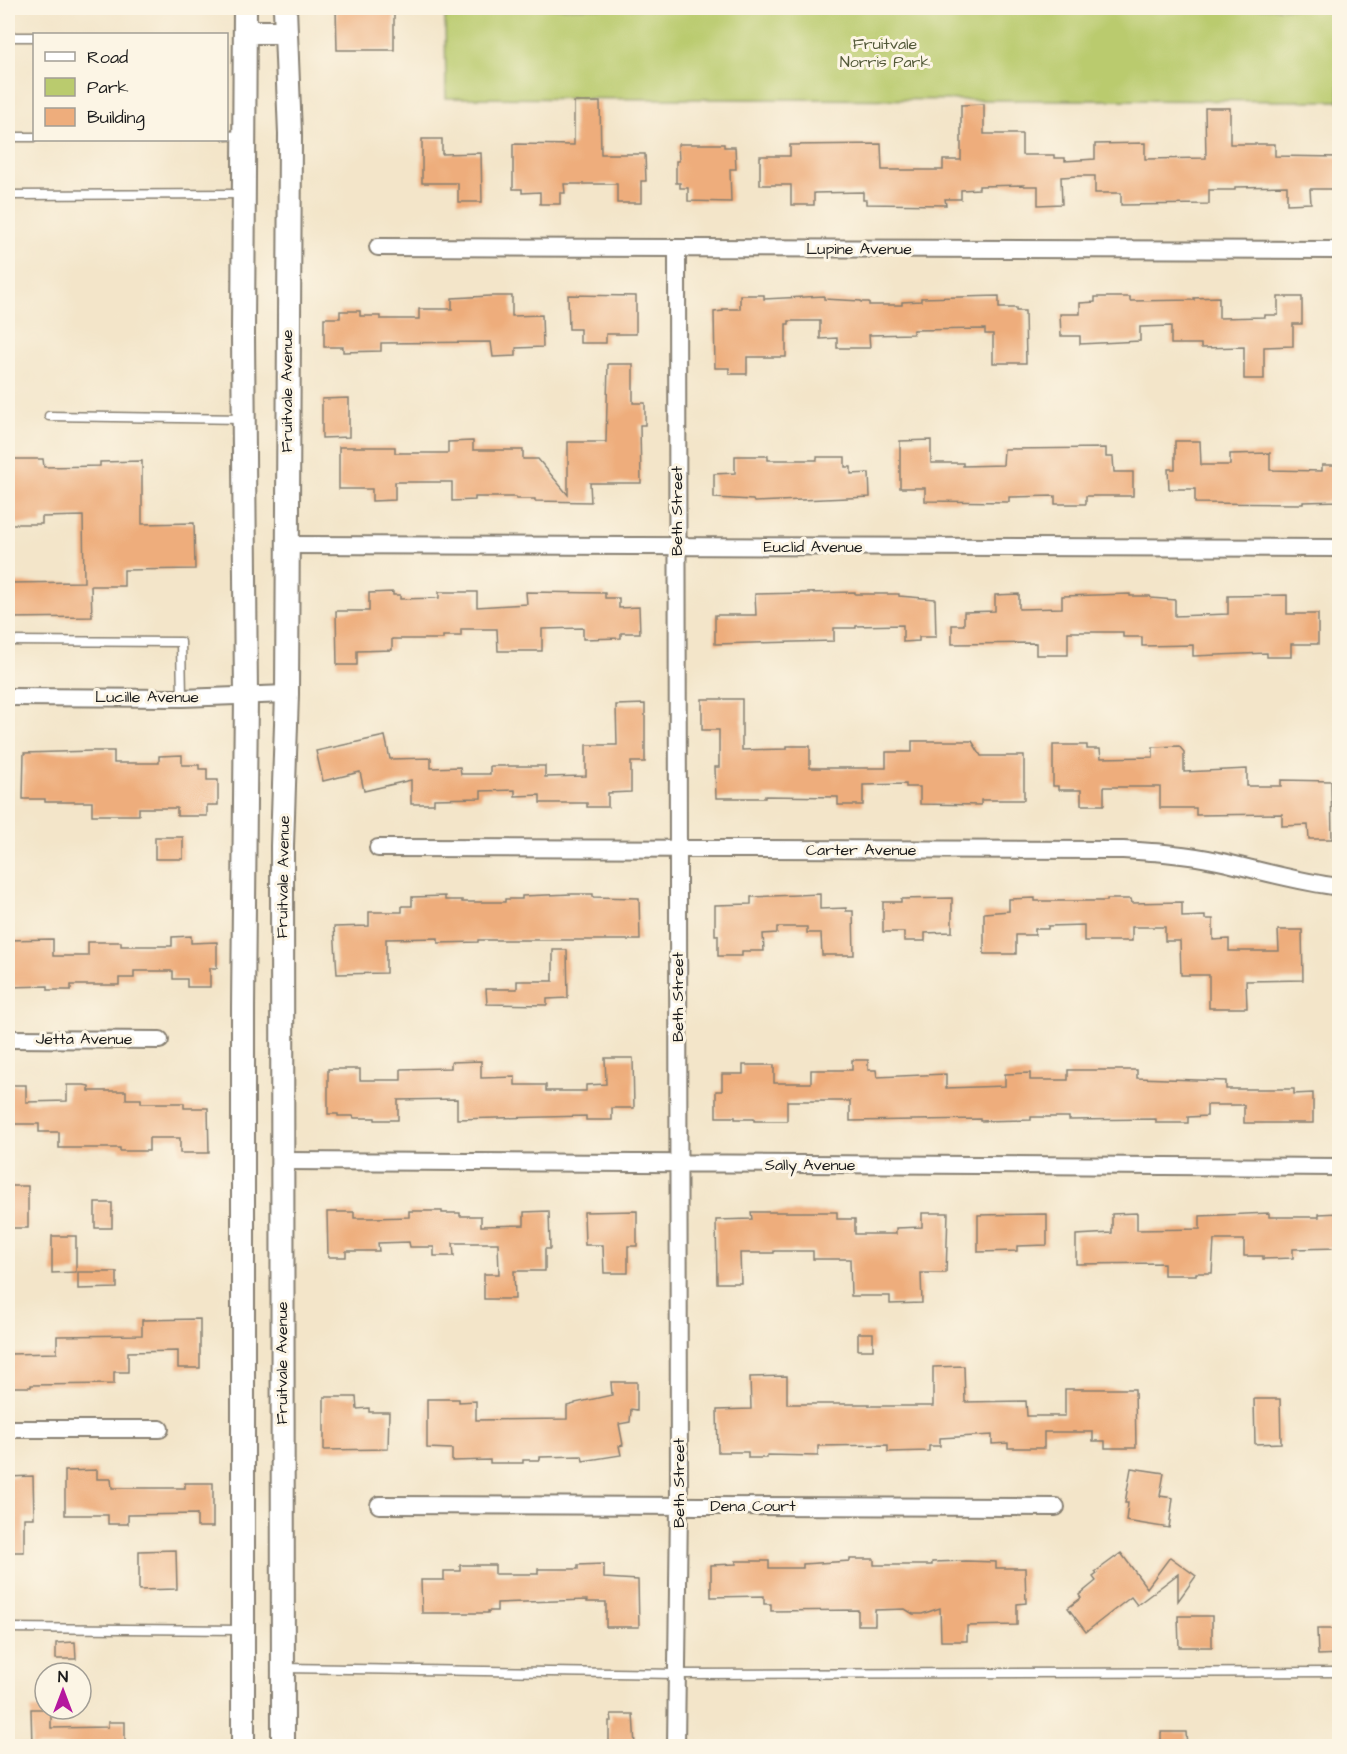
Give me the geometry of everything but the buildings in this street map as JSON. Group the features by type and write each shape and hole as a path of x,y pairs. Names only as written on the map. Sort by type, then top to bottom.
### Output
{"main road":[{"path":"243,1746 242,1269 246,696 243,418 244,194 236,136 245,8"},
{"name":"Fruitvale Avenue","path":"283,1746 282,858 286,694 290,134 285,8"},
{"path":"245,32 286,32"}],"street":[{"name":"Lupine Avenue","path":"378,247 1340,250"},
{"name":"Beth Street","path":"676,1746 679,1506 677,248"},
{"name":"Euclid Avenue","path":"286,544 1340,548"},
{"name":"Lucille Avenue","path":"8,697 182,698 286,694"},
{"name":"Carter Avenue","path":"378,848 1134,851 1170,853 1217,861 1309,883 1340,887"},
{"name":"Jetta Avenue","path":"8,1039 160,1040"},
{"name":"Sally Avenue","path":"281,1161 1340,1167"},
{"path":"8,1429 160,1429"},
{"name":"Dena Court","path":"379,1505 1056,1507"}],"lane":[{"path":"8,37 33,37"},
{"path":"8,137 33,137"},
{"path":"8,195 244,194"},
{"path":"49,416 243,418"},
{"path":"8,641 181,642 182,698"},
{"path":"8,1628 244,1630"},
{"path":"284,1668 677,1674 1340,1672"}],"green space":[{"name":"Fruitvale Norris Park","path":"445,8 1339,8 1339,101 446,98"}]}
